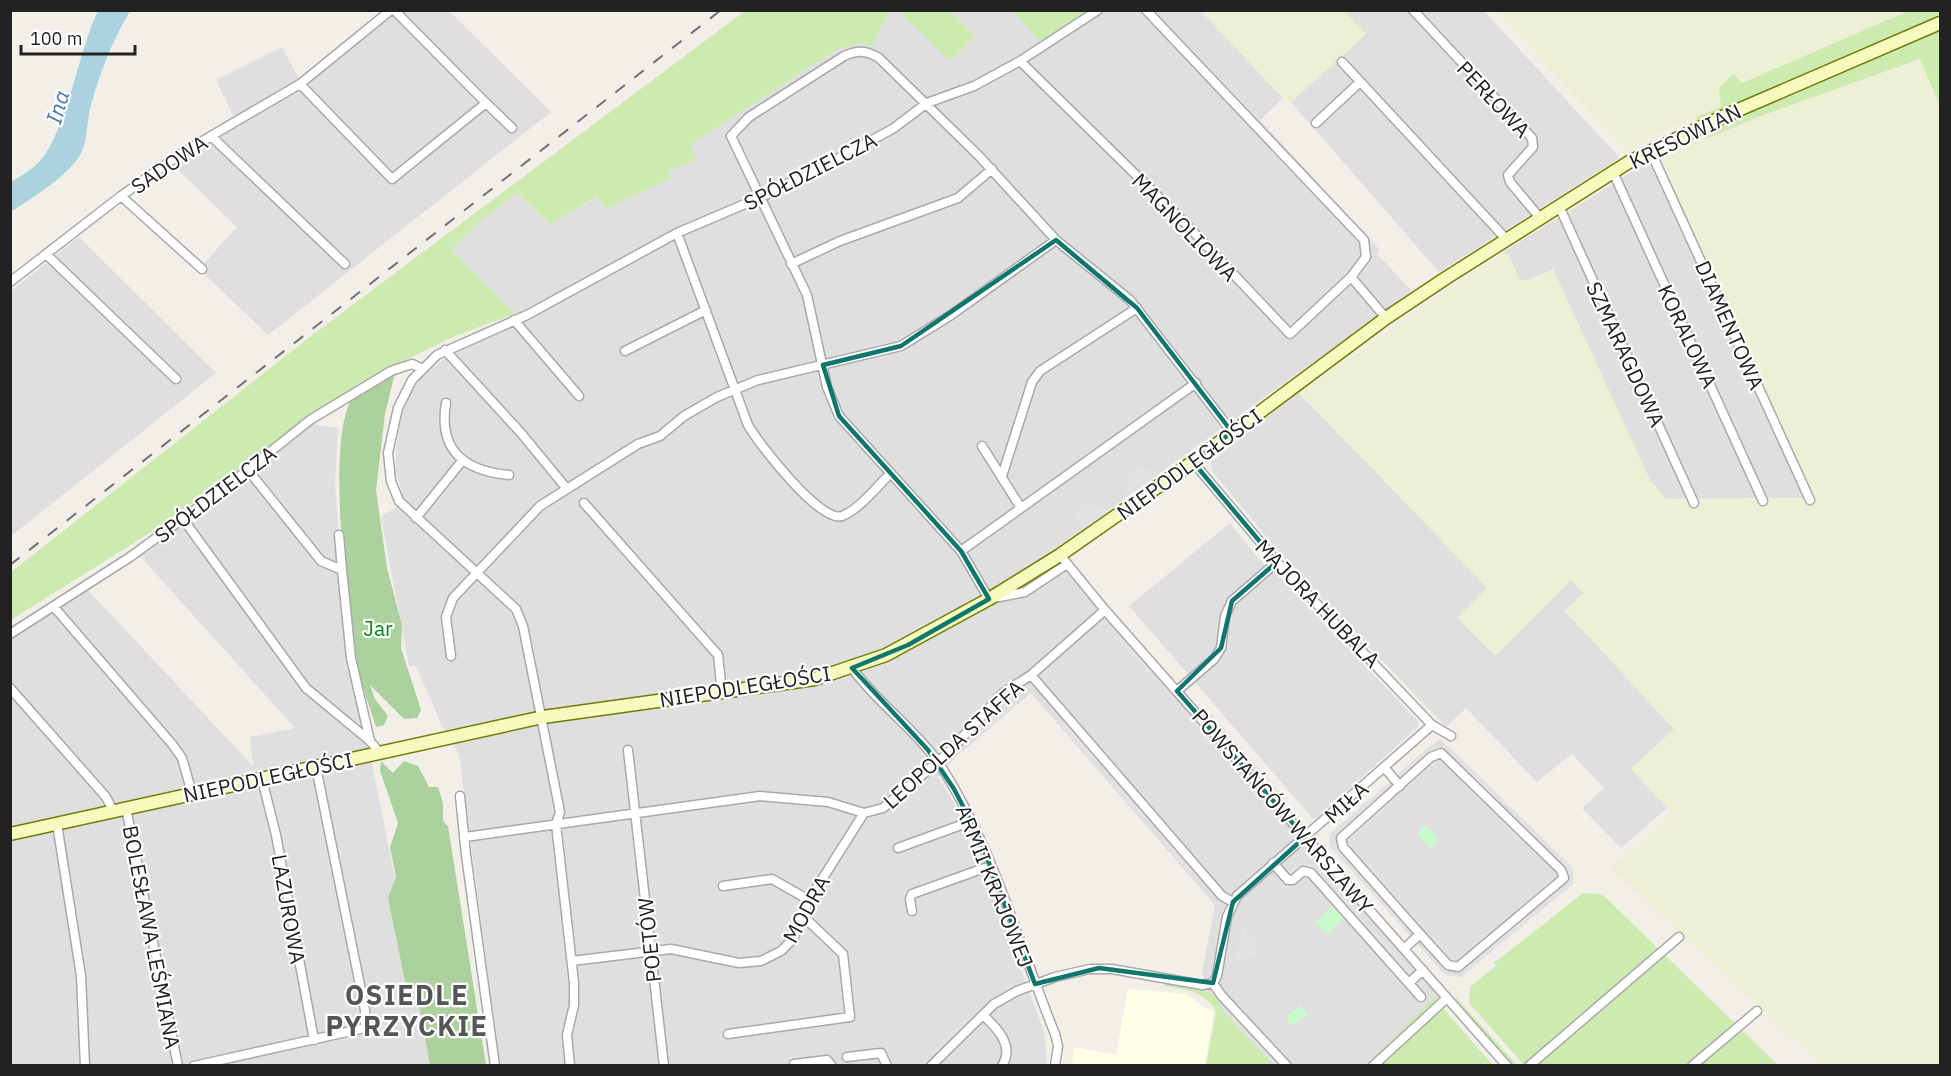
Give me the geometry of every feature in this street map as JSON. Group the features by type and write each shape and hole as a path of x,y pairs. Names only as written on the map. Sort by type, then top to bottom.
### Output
{"street":[{"name":"SADOWA","path":"10,282 121,195 211,136 300,84 393,10 512,128"},
{"name":"SPÓŁDZIELCZA","path":"10,634 54,607 183,519 310,420 359,389 400,366 412,364 421,368 445,350 514,320 677,233 759,198 874,139 927,103 974,86 1020,61 1098,10"},
{"name":"MAGNOLIOWA","path":"1020,61 1188,226 1290,334 1351,277 1366,257 1364,240 1146,10"},
{"name":"PERŁOWA","path":"1413,10 1532,138 1533,147 1508,175 1510,182 1540,218"},
{"name":"KRESOWIAN","path":"1446,278 1650,150 1941,23"},
{"path":"989,599 961,551 839,416 829,395 807,295 731,136 759,111 830,64 854,51 864,51 879,58 992,169 1056,240 1137,308 1232,432"},
{"path":"1342,62 1507,240"},
{"path":"1316,123 1360,82"},
{"path":"300,84 392,178 486,103"},
{"path":"211,136 345,264"},
{"name":"DIAMENTOWA","path":"1650,150 1810,500"},
{"path":"791,264 840,242 958,198 992,169"},
{"name":"KORALOWA","path":"1613,172 1763,501"},
{"path":"121,195 202,269"},
{"name":"SZMARAGDOWA","path":"1559,206 1694,502"},
{"path":"677,233 736,387 748,425 758,443 818,508 832,517 840,517 852,510 891,473"},
{"path":"451,656 446,617 453,598 540,506 638,444 660,436 684,416 736,387 901,346 951,315 1056,240"},
{"path":"46,254 176,380"},
{"path":"1351,277 1386,318"},
{"name":"NIEPODLEGŁOŚCI","path":"10,834 543,717 815,679 852,668 908,645 1064,560 1386,318 1446,278"},
{"path":"1002,476 1032,382 1040,371 1137,308"},
{"path":"625,351 706,309"},
{"path":"514,320 579,396"},
{"path":"445,350 521,433 567,489"},
{"path":"421,368 398,408 388,453 394,492 399,501 416,518 516,609 523,626 543,717 560,812 556,824 572,961 574,1005 567,1035 570,1065"},
{"path":"961,551 1196,383"},
{"path":"446,403 445,429 449,442 462,461 489,473 509,475"},
{"path":"982,446 1022,508"},
{"path":"416,518 462,461"},
{"name":"MAJORA HUBALA","path":"1193,462 1277,562 1432,724 1451,736"},
{"path":"248,470 321,561 342,570"},
{"path":"584,503 718,655 722,693"},
{"path":"183,519 306,687 370,741 380,753"},
{"path":"339,535 351,658 370,741"},
{"name":"POWSTAŃCÓW WARSZAWY","path":"1064,560 1105,610 1507,1065"},
{"path":"1177,691 1217,653 1223,638 1225,616 1232,601 1277,562"},
{"path":"54,607 172,744 182,758 192,793"},
{"name":"LEOPOLDA STAFFA","path":"465,837 760,796 828,802 864,813 883,808 937,761 987,713 1003,693 1031,675 1105,610"},
{"name":"ARMII KRAJOWEJ","path":"852,668 864,685 937,761 972,820 1057,1040 1055,1065"},
{"path":"1031,675 1222,896 1233,902 1213,983 1221,995 1287,1065"},
{"path":"10,688 106,797 113,811"},
{"name":"MIŁA","path":"1233,902 1273,863 1432,724"},
{"path":"628,750 636,813"},
{"path":"1441,753 1502,810 1564,875 1561,882 1458,967 1448,965 1420,934 1340,842 1343,834 1431,758 1441,753"},
{"path":"194,1065 365,1028 366,1021 316,767"},
{"path":"1384,767 1400,786"},
{"name":"LAZUROWA","path":"262,778 276,835 314,1040"},
{"path":"460,796 495,1065"},
{"name":"BOLESŁAWA LEŚMIANA","path":"126,808 178,1065"},
{"name":"POETÓW","path":"636,813 664,1065"},
{"name":"MODRA","path":"572,961 671,950 739,963 761,961 781,951 793,939 804,917 809,900 864,813"},
{"path":"898,848 972,820"},
{"path":"57,824 81,976 85,1065"},
{"path":"1273,863 1290,881 1307,870 1311,873 1421,997"},
{"path":"912,911 912,894 990,866"},
{"path":"723,886 772,879 809,900"},
{"path":"728,1034 850,1017 843,954 804,917"},
{"path":"1404,949 1420,934"},
{"path":"1529,1065 1679,938"},
{"path":"931,1065 983,1015 1009,995 1035,984 1099,968 1202,985 1213,983"},
{"path":"1409,983 1423,970"},
{"path":"1373,1065 1447,998"},
{"path":"1692,1065 1757,1011"},
{"path":"983,1015 1004,1040 1008,1054 1002,1065"},
{"path":"847,1057 881,1053 887,1065"},
{"path":"794,1064 826,1060 832,1065"}],"highlighted area":[{"path":"1056,240 1137,308 1232,432 1193,462 1277,562 1232,601 1221,648 1177,691 1305,837 1233,902 1213,983 1099,968 1035,984 979,837 954,789 928,750 852,668 908,645 989,599 961,551 839,416 823,365 901,346"}],"shaded area":[{"path":"399,11 449,11 551,112 268,335 199,269 237,227 172,164 296,93"},
{"path":"890,11 899,11 950,60 975,36 951,11 1012,11 1044,44 1092,11 1201,11 1283,98 1260,120 1380,250 1377,254 1412,291 1049,553 1446,1002 1371,1065 1274,1065 1210,997 1202,972 1215,905 1031,693 957,756 938,777 964,819 977,852 1044,1031 1047,1065 500,1065 459,754 443,728 416,666 409,666 381,517 397,507 401,488 395,470 397,442 404,408 412,391 422,378 451,353 511,328 514,314 452,250 475,226 517,193 550,225 598,196 606,209 670,179 668,172 690,145 722,124 838,49 857,44 873,46"},
{"path":"1201,11 1344,11 1366,34 1291,102 1283,98"},
{"path":"1344,11 1484,11 1620,158 1439,272 1291,102 1365,35"},
{"path":"1496,11 1908,11 1742,83 1721,107 1658,133 1628,152"},
{"path":"282,47 299,79 234,117 216,80"},
{"path":"1921,59 1940,106 1940,1065 1821,1065 1611,868 1673,814 1631,769 1674,729 1565,611 1583,593 1571,580 1495,656 1457,618 1487,588 1299,392 1502,253 1508,254 1520,280 1529,280 1553,269 1650,480 1666,499 1814,498 1659,155 1703,132 1706,139 1758,117"},
{"path":"1659,155 1815,498 1666,499 1650,481 1553,269 1529,280 1520,280 1508,254 1502,253"},
{"path":"79,237 216,373 11,536 11,291"},
{"path":"1298,392 1488,588 1570,579 1583,593 1565,611 1675,730 1631,769 1667,808 1621,848 1582,808 1604,788 1572,754 1537,782 1466,708 1446,727 1291,566 1212,471 1211,462"},
{"path":"310,424 338,428 335,484 347,641 433,1065 11,1066 11,639 87,589 253,766 250,737 295,728 137,553"},
{"path":"1140,465 1144,470 1154,470 1157,475 1128,496 1125,491 1128,481 1125,476"},
{"path":"1090,502 1093,506 1104,507 1107,512 1081,530 1074,513"},
{"path":"1230,523 1265,566 1276,573 1418,721 1418,727 1314,820 1129,606"},
{"path":"1120,633 1168,687 1164,691 1115,636"},
{"path":"1211,714 1288,802 1284,806 1207,718"},
{"path":"1194,717 1226,752 1221,756 1190,721"},
{"path":"1063,721 1098,760 1094,762 1061,726"},
{"path":"1440,739 1573,868 1573,884 1461,977 1445,975 1329,845 1330,834"},
{"path":"1432,744 1436,749 1433,759 1437,763 1406,790 1403,786 1398,790 1402,794 1352,838 1348,834 1337,835 1333,831 1387,784 1391,788 1404,776 1400,772"},
{"path":"1447,745 1504,800 1500,805 1508,813 1513,809 1574,870 1570,873 1557,873 1527,844 1525,838 1521,842 1499,821 1504,817 1496,809 1492,813 1463,785 1466,780 1460,780 1444,764 1443,749"},
{"path":"1119,784 1150,819 1145,822 1115,788"},
{"path":"1167,839 1199,876 1195,879 1163,842"},
{"path":"1337,844 1348,848 1352,844 1360,853 1356,856 1359,860 1363,856 1426,927 1422,931 1425,934 1429,931 1454,958 1450,962 1449,971 1445,974 1420,946 1424,943 1412,929 1408,933 1333,848"},
{"path":"1302,860 1306,864 1312,861 1355,909 1351,912 1353,915 1357,912 1410,970 1406,974 1414,984 1419,981 1427,990 1423,995 1426,1000 1422,1003 1309,876 1304,875 1297,881 1288,872"},
{"path":"1552,878 1557,882 1568,880 1572,885 1550,903 1546,898 1537,906 1541,910 1462,976 1458,972 1460,962 1457,958 1530,897 1534,901 1538,898 1534,893"},
{"path":"1242,924 1247,925 1246,935 1258,937 1256,948 1250,948 1256,950 1254,958 1249,957 1248,960 1236,958"},
{"path":"1128,989 1186,994 1203,1007 1214,1011 1205,1065 1072,1065 1074,1047 1116,1055"},
{"path":"1235,1016 1282,1065 1274,1065 1231,1019"},
{"path":"964,1020 968,1024 934,1057 930,1054"}],"green space":[{"path":"745,11 890,11 873,46 857,44 838,49 690,145 697,159 668,172 670,179 606,209 597,196 550,225 517,193 475,226 452,250 515,314 455,336 363,381 156,529 11,620 11,572 307,339"},
{"path":"899,11 951,11 975,36 950,61"},
{"path":"1012,11 1092,11 1044,44"},
{"path":"1908,11 1940,11 1940,106 1920,59 1758,117 1706,139 1696,117 1721,107 1719,88 1733,74 1742,83"},
{"name":"Jar","path":"395,373 385,414 376,490 387,568 402,625 401,648 421,710 417,718 404,719 370,685 375,699 388,716 384,725 376,727 359,670 348,603 341,525 340,448 345,418 353,396"},
{"path":"381,761 393,773 404,761 418,766 429,787 438,787 443,803 443,821 448,826 486,1065 430,1065 416,990 405,981 388,898 396,877 390,847 398,823 380,771"},
{"path":"1426,825 1439,840 1430,849 1417,833"},
{"path":"1583,893 1602,894 1778,1065 1524,1065 1469,1003 1470,987 1496,966 1494,963"},
{"path":"1334,905 1345,917 1326,934 1315,922"},
{"path":"1165,982 1208,991 1221,1002 1218,1005 1274,1065 1206,1065 1216,1012 1212,1005 1201,996 1187,990 1164,986"},
{"path":"1455,996 1517,1065 1513,1065"},
{"path":"1434,998 1493,1065 1364,1066"},
{"path":"1300,1005 1308,1014 1292,1026 1286,1018"}],"water":[{"path":"98,11 130,11 112,46 98,84 90,109 83,149 76,161 62,176 11,212 11,182 37,164 56,135"}],"railway":[{"path":"10,565 721,10"}],"district":[{"name":"OSIEDLE PYRZYCKIE","path":"407,1010"}],"water label":[{"name":"Ina","path":"57,107"}]}
